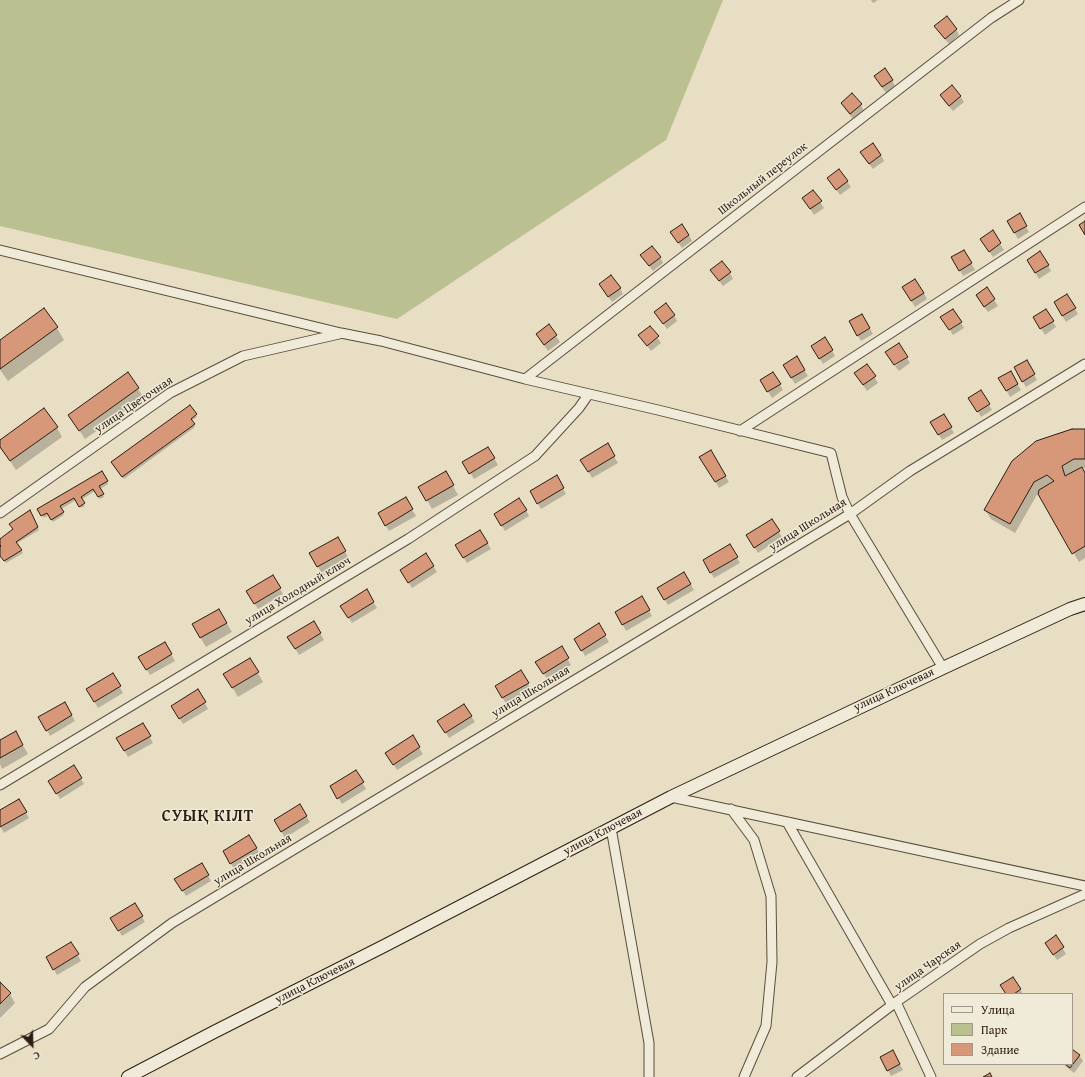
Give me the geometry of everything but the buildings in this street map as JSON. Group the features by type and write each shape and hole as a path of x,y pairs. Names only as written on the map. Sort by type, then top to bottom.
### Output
{"street":[{"name":"Школьный переулок","path":"525,379 991,18 1018,0"},
{"path":"740,431 1085,207"},
{"path":"0,250 341,333 381,341 525,379 831,453 842,497 850,514 943,668"},
{"name":"улица Цветочная","path":"0,513 170,393 243,356 341,333"},
{"name":"улица Школьная","path":"0,1054 49,1029 86,987 172,923 850,514 910,471 1085,364"},
{"name":"улица Холодный ключ","path":"0,785 408,539 535,456 579,408 588,394"},
{"name":"улица Ключевая","path":"128,1077 671,797 943,668 1070,609 1085,604"},
{"path":"671,797 1085,886"},
{"path":"731,810 754,840 771,896 772,962 766,1026 744,1077"},
{"path":"787,822 894,1004 931,1077"},
{"path":"611,828 649,1044 649,1077"},
{"name":"улица Чарская","path":"797,1077 894,1004 980,944 1009,928 1085,894"}],"green space":[{"path":"0,0 723,0 666,140 397,319 0,226"}],"district":[{"name":"СУЫҚ КІЛТ","path":"208,817"}]}
